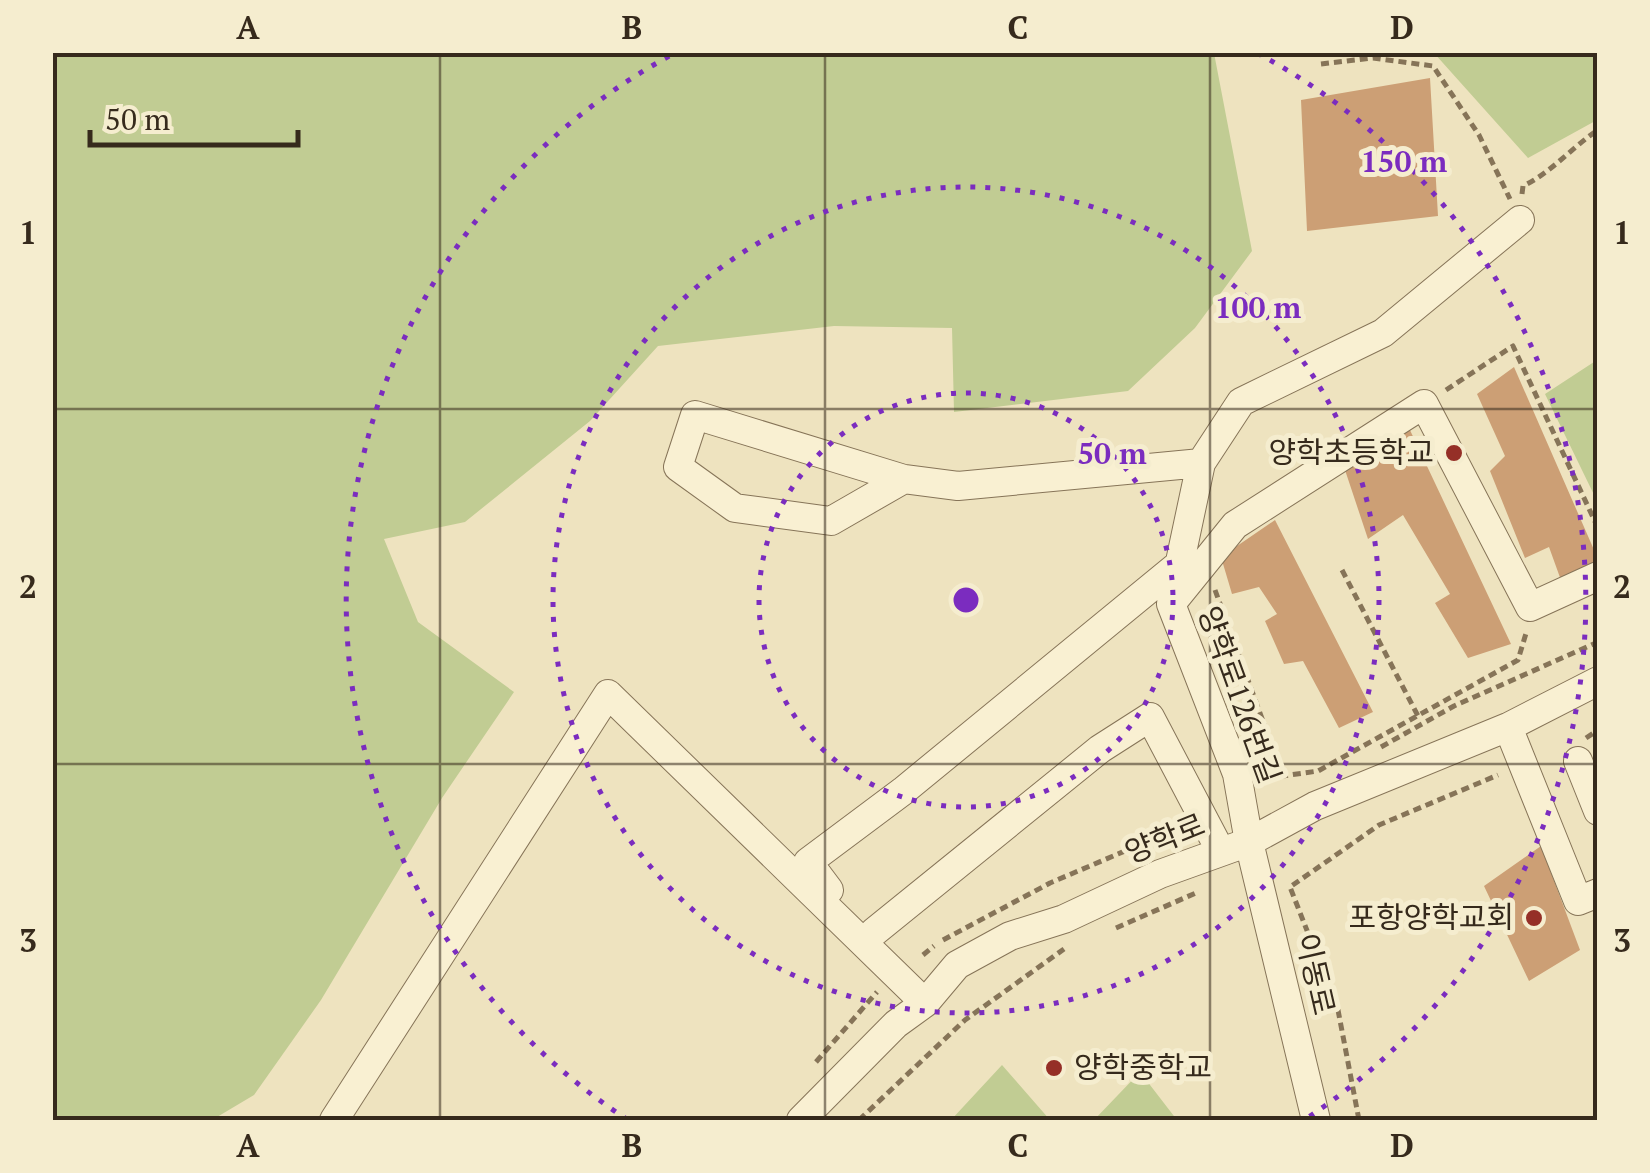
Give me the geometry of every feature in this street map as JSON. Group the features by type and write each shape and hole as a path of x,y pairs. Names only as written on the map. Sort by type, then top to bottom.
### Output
{"street":[{"path":"904,479 831,522 735,508 678,467 696,415 904,479 958,486 1201,463 1241,402 1383,333 1520,220"},
{"path":"1171,604 1235,525 1424,404 1530,607 1598,576"},
{"name":"양학로126번길","path":"1201,463 1171,604 1237,774 1249,842"},
{"path":"932,996 874,932 830,892 808,862 903,791 1178,566"},
{"name":"양학로","path":"801,1120 896,1024 932,996 957,965 1010,936 1064,919 1160,874 1249,842 1314,806 1508,726 1598,680"},
{"path":"334,1120 608,694 932,996"},
{"path":"874,932 1100,748 1150,717 1221,852"},
{"path":"1508,726 1520,766 1578,901 1598,892"},
{"path":"1577,753 1598,811"},
{"name":"이동로","path":"1249,842 1316,1120"}],"path":[{"path":"1320,64 1374,58 1433,66 1480,135 1520,220"},
{"path":"1520,220 1523,186 1547,174 1572,147 1598,130"},
{"path":"1424,404 1513,346 1598,528"},
{"path":"1206,564 1283,776 1318,771 1518,660 1530,607"},
{"path":"1342,570 1418,716"},
{"path":"1325,778 1454,706 1598,642"},
{"path":"1577,753 1598,730"},
{"path":"1359,1120 1338,1010 1290,887 1379,825 1520,766"},
{"path":"923,956 958,928 1188,824"},
{"path":"1101,934 1174,904"},
{"path":"859,1120 964,1020 1064,949"}],"green space":[{"path":"52,53 1214,53 1252,251 1195,328 1128,391 954,412 952,328 834,326 658,346 590,421 465,522 384,539 418,622 514,692 442,798 321,1000 254,1095 212,1120 53,1120"},
{"path":"1434,53 1597,53 1597,120 1528,158"},
{"path":"1597,360 1597,501 1545,394"},
{"path":"1002,1065 1050,1120 951,1120"},
{"path":"1140,1072 1177,1120 1094,1120"}],"building":[{"path":"1430,78 1438,216 1307,231 1301,100"},
{"path":"1514,367 1598,559 1562,583 1549,547 1525,558 1490,471 1505,456 1477,394"},
{"path":"1409,428 1511,644 1468,658 1435,603 1450,594 1403,515 1368,539 1344,467"},
{"path":"1275,520 1373,712 1339,728 1303,661 1284,664 1265,621 1277,614 1259,587 1232,594 1221,557"},
{"name":"포항양학교회","path":"1541,846 1580,950 1529,981 1484,886"}],"place":[{"name":"양학초등학교","path":"1454,453"},
{"name":"포항양학교회","path":"1534,918"},
{"name":"양학중학교","path":"1054,1068"}]}
